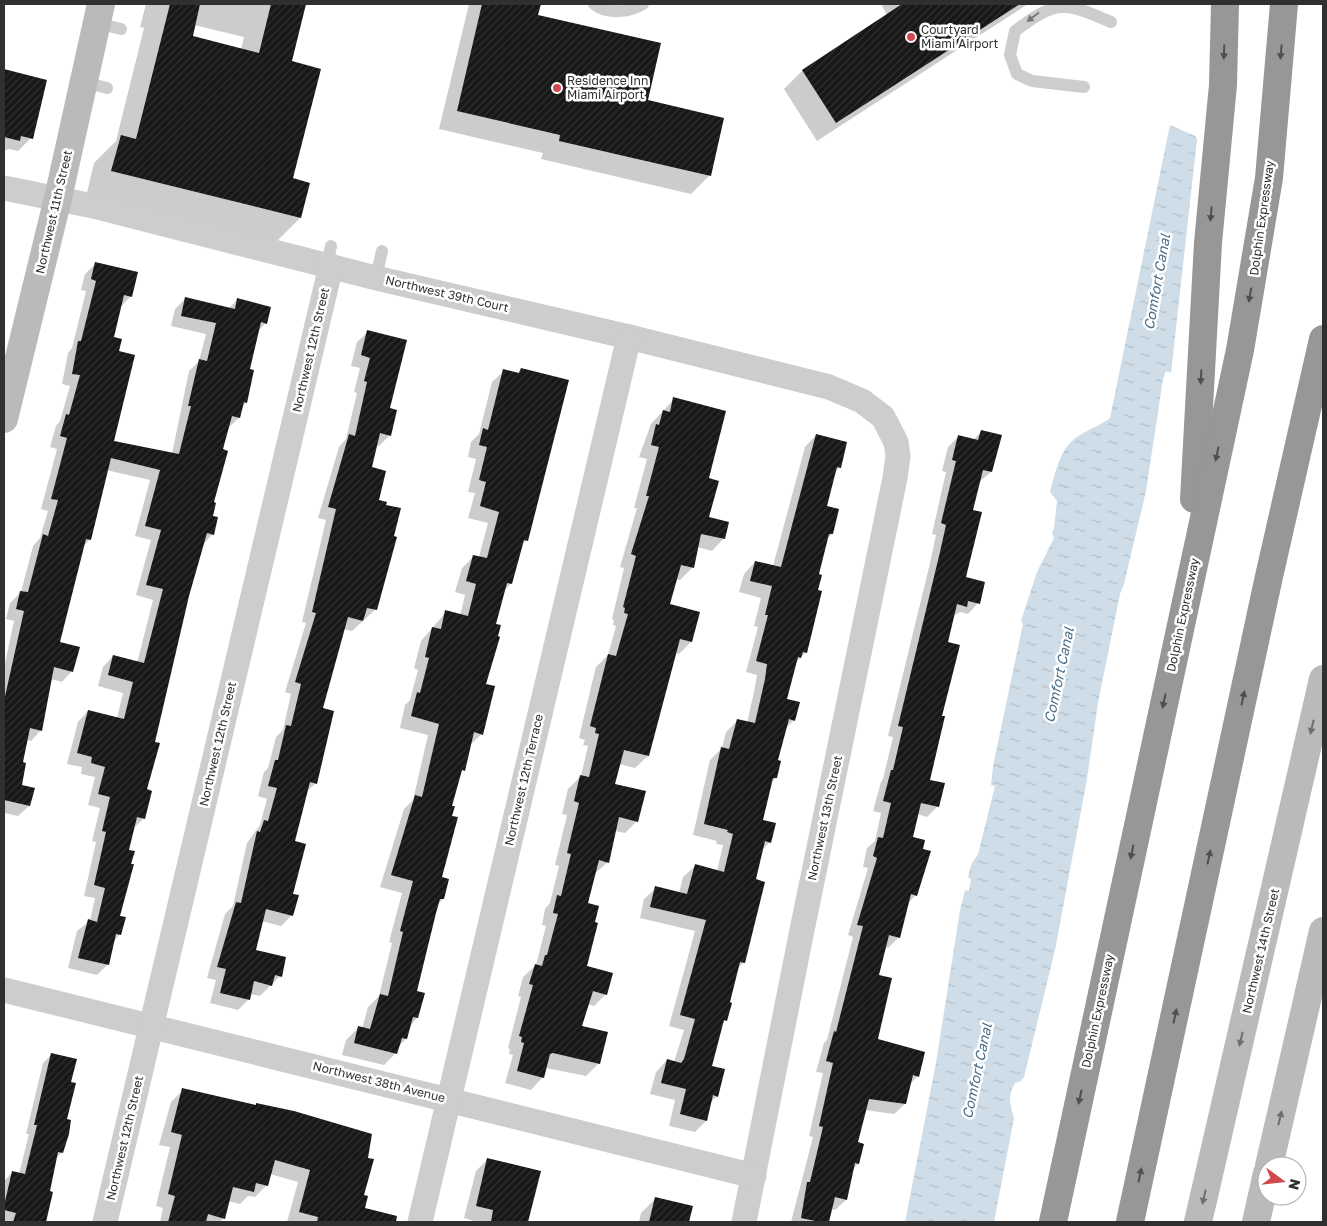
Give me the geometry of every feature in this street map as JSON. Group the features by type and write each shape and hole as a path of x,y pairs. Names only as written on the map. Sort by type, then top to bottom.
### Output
{"highway":[{"path":"1189,585 1208,243 1223,85 1225,4"},
{"name":"Dolphin Expressway","path":"1053,1222 1240,350 1260,234 1274,127 1284,4"},
{"path":"1130,1222 1268,581 1323,339"}],"street":[{"name":"Northwest 11th Street","path":"4,419 58,198 95,85 106,19"},
{"name":"Northwest 39th Court","path":"4,188 58,198 329,259 376,278 629,337 829,387 862,401 883,417"},
{"name":"Northwest 12th Street","path":"105,1222 329,259"},
{"name":"Northwest 12th Terrace","path":"420,1222 629,337"},
{"name":"Northwest 13th Street","path":"744,1222 895,478 898,456 896,442 883,417"},
{"name":"Northwest 14th Street","path":"1198,1222 1323,679"},
{"path":"1271,1156 1323,930"},
{"name":"Northwest 38th Avenue","path":"4,990 449,1098 754,1176"},
{"path":"1256,1222 1260,1206"}],"lane":[{"path":"594,4 606,10 621,11 631,10 643,4"},
{"path":"1084,87 1032,81 1017,74 1010,55 1015,31 1040,12 1055,6 1070,6 1084,10 1111,22"},
{"path":"376,278 382,251"}],"water":[{"name":"Comfort Canal","path":"1170,125 1195,136 1197,139 1171,373 1166,371 1163,379 1146,491 1120,594 1098,703 1087,779 1055,950 1024,1077 1021,1081 1015,1083 1010,1097 1014,1118 994,1222 905,1222 936,1063 960,910 965,890 969,891 971,879 968,877 971,865 978,854 995,786 991,785 993,766 1023,624 1021,621 1037,572 1054,538 1052,532 1057,501 1050,492 1063,452 1073,440 1110,418"}],"building":[{"path":"170,4 200,4 193,36 259,53 271,4 306,4 292,61 321,69 293,178 310,183 301,218 111,171 121,135 136,139"},
{"name":"Residence Inn Miami Airport","path":"482,4 541,4 538,15 661,43 648,100 724,118 711,176 559,141 560,135 457,111"},
{"name":"Courtyard Miami Airport","path":"902,4 1020,4 836,123 802,70"},
{"path":"4,69 47,80 33,139 21,136 20,141 4,137"},
{"path":"95,262 138,272 132,297 124,295 114,337 122,339 119,351 135,355 114,441 179,454 191,406 188,406 199,359 207,361 216,323 181,316 185,297 235,309 237,298 271,307 267,324 261,322 250,369 254,370 247,403 244,402 240,418 232,416 223,449 228,451 214,502 216,503 213,516 218,517 214,535 207,533 189,596 155,742 160,743 147,789 152,791 145,819 137,817 129,850 135,851 131,864 134,864 120,916 126,917 121,935 116,934 109,965 78,958 88,919 97,922 105,888 94,885 106,832 102,831 110,797 98,794 105,767 91,763 92,757 77,753 88,710 124,719 133,682 108,675 113,655 144,663 163,589 146,585 161,530 145,526 160,470 111,458 91,540 86,539 60,642 80,647 73,672 54,667 42,731 30,728 23,762 26,763 22,785 35,788 30,806 4,800 4,701 24,611 16,609 20,591 28,592 43,534 48,536 58,500 51,499 67,438 60,436 66,414 69,415 80,375 72,374 78,341 81,341 96,281 91,279"},
{"path":"367,330 407,340 390,408 397,410 391,436 380,433 372,467 386,471 379,500 387,502 386,505 401,508 394,536 397,537 377,610 367,608 363,621 348,617 323,708 334,711 317,784 310,782 295,841 306,844 293,894 299,895 293,916 266,909 256,950 286,957 282,977 275,975 272,986 254,981 250,1000 220,993 226,969 217,967 236,902 241,903 257,831 260,832 264,820 268,821 277,788 268,786 275,760 278,760 286,725 291,726 301,684 295,682 316,613 312,612 336,509 328,507 349,434 355,436 367,382 364,381 370,358 361,355"},
{"path":"521,368 569,380 528,541 524,540 512,584 507,583 496,624 501,625 498,636 500,637 486,684 495,686 483,735 474,732 465,771 462,770 452,806 455,806 452,816 458,817 442,877 449,879 444,899 440,899 436,913 417,991 425,993 418,1018 413,1017 407,1039 402,1038 397,1054 354,1043 358,1026 370,1029 380,994 388,996 403,932 400,931 413,881 391,875 415,795 422,797 439,724 411,716 417,692 420,693 429,658 425,657 432,627 441,629 445,610 468,616 476,584 466,581 473,555 487,558 499,512 480,506 486,482 479,480 487,447 479,445 483,428 488,430 503,369 519,373"},
{"path":"673,397 726,411 709,478 719,481 709,517 729,522 725,539 701,534 694,568 681,565 670,604 700,612 692,642 680,639 649,756 624,750 615,784 646,791 638,822 619,817 609,863 599,860 588,903 599,906 595,922 598,923 587,966 613,973 607,995 593,991 582,1026 608,1032 600,1064 553,1053 550,1054 544,1078 517,1071 524,1043 521,1042 522,1037 519,1036 533,985 529,984 535,964 542,966 545,955 547,955 558,914 553,913 557,895 561,896 571,854 567,853 579,803 574,801 580,775 589,777 599,734 595,733 596,728 590,726 608,654 616,656 628,614 624,613 625,608 623,607 636,556 631,554 649,496 646,496 659,447 651,445 656,424 659,425 663,410 670,412"},
{"path":"981,430 1002,435 992,472 983,470 973,510 982,512 966,577 985,582 980,604 968,601 967,607 957,604 948,642 960,645 942,716 945,716 930,780 945,783 939,807 921,803 913,837 925,840 923,849 931,851 917,896 911,894 900,938 889,935 879,975 892,978 878,1039 925,1052 919,1077 913,1075 906,1104 869,1099 858,1142 864,1144 859,1164 855,1163 847,1200 835,1197 829,1222 801,1218 807,1182 810,1182 823,1127 819,1126 833,1063 826,1061 834,1031 836,1032 863,926 857,925 877,858 873,856 878,837 883,838 891,803 883,801 891,770 893,770 903,727 898,726 946,525 941,523 956,461 952,460 958,435 978,440"},
{"path":"816,434 847,442 841,468 837,467 827,506 839,509 833,534 829,534 819,574 822,575 818,590 822,591 807,653 803,652 801,658 798,657 787,699 800,702 795,721 789,719 778,760 781,761 777,778 773,778 763,820 776,823 771,843 765,841 756,879 765,882 745,963 740,962 730,1002 732,1003 727,1021 724,1020 712,1066 725,1069 718,1097 713,1095 707,1121 680,1114 686,1089 661,1083 667,1059 681,1063 684,1059 695,1019 680,1015 706,920 650,907 655,886 687,894 695,864 724,872 733,834 727,832 728,830 704,824 721,747 729,749 737,719 755,723 767,664 756,661 768,615 765,615 772,586 750,581 755,561 781,567"},
{"path":"51,1053 77,1059 71,1082 76,1083 67,1119 71,1120 69,1134 63,1153 58,1152 50,1191 53,1192 46,1222 13,1222 16,1213 4,1210 4,1206 12,1171 25,1174"},
{"path":"182,1088 256,1105 256,1103 294,1111 372,1134 368,1158 374,1159 364,1195 368,1196 365,1208 397,1216 396,1222 317,1222 318,1217 299,1212 310,1170 275,1160 268,1186 256,1183 254,1192 233,1187 225,1219 208,1214 206,1222 168,1222 175,1196 168,1194 182,1135 171,1132"},
{"path":"487,1158 541,1171 528,1222 491,1222 493,1210 476,1206"},
{"path":"655,1197 693,1206 689,1222 649,1222"}],"place":[{"name":"Courtyard Miami Airport","path":"911,37"},
{"name":"Residence Inn Miami Airport","path":"557,88"}]}
